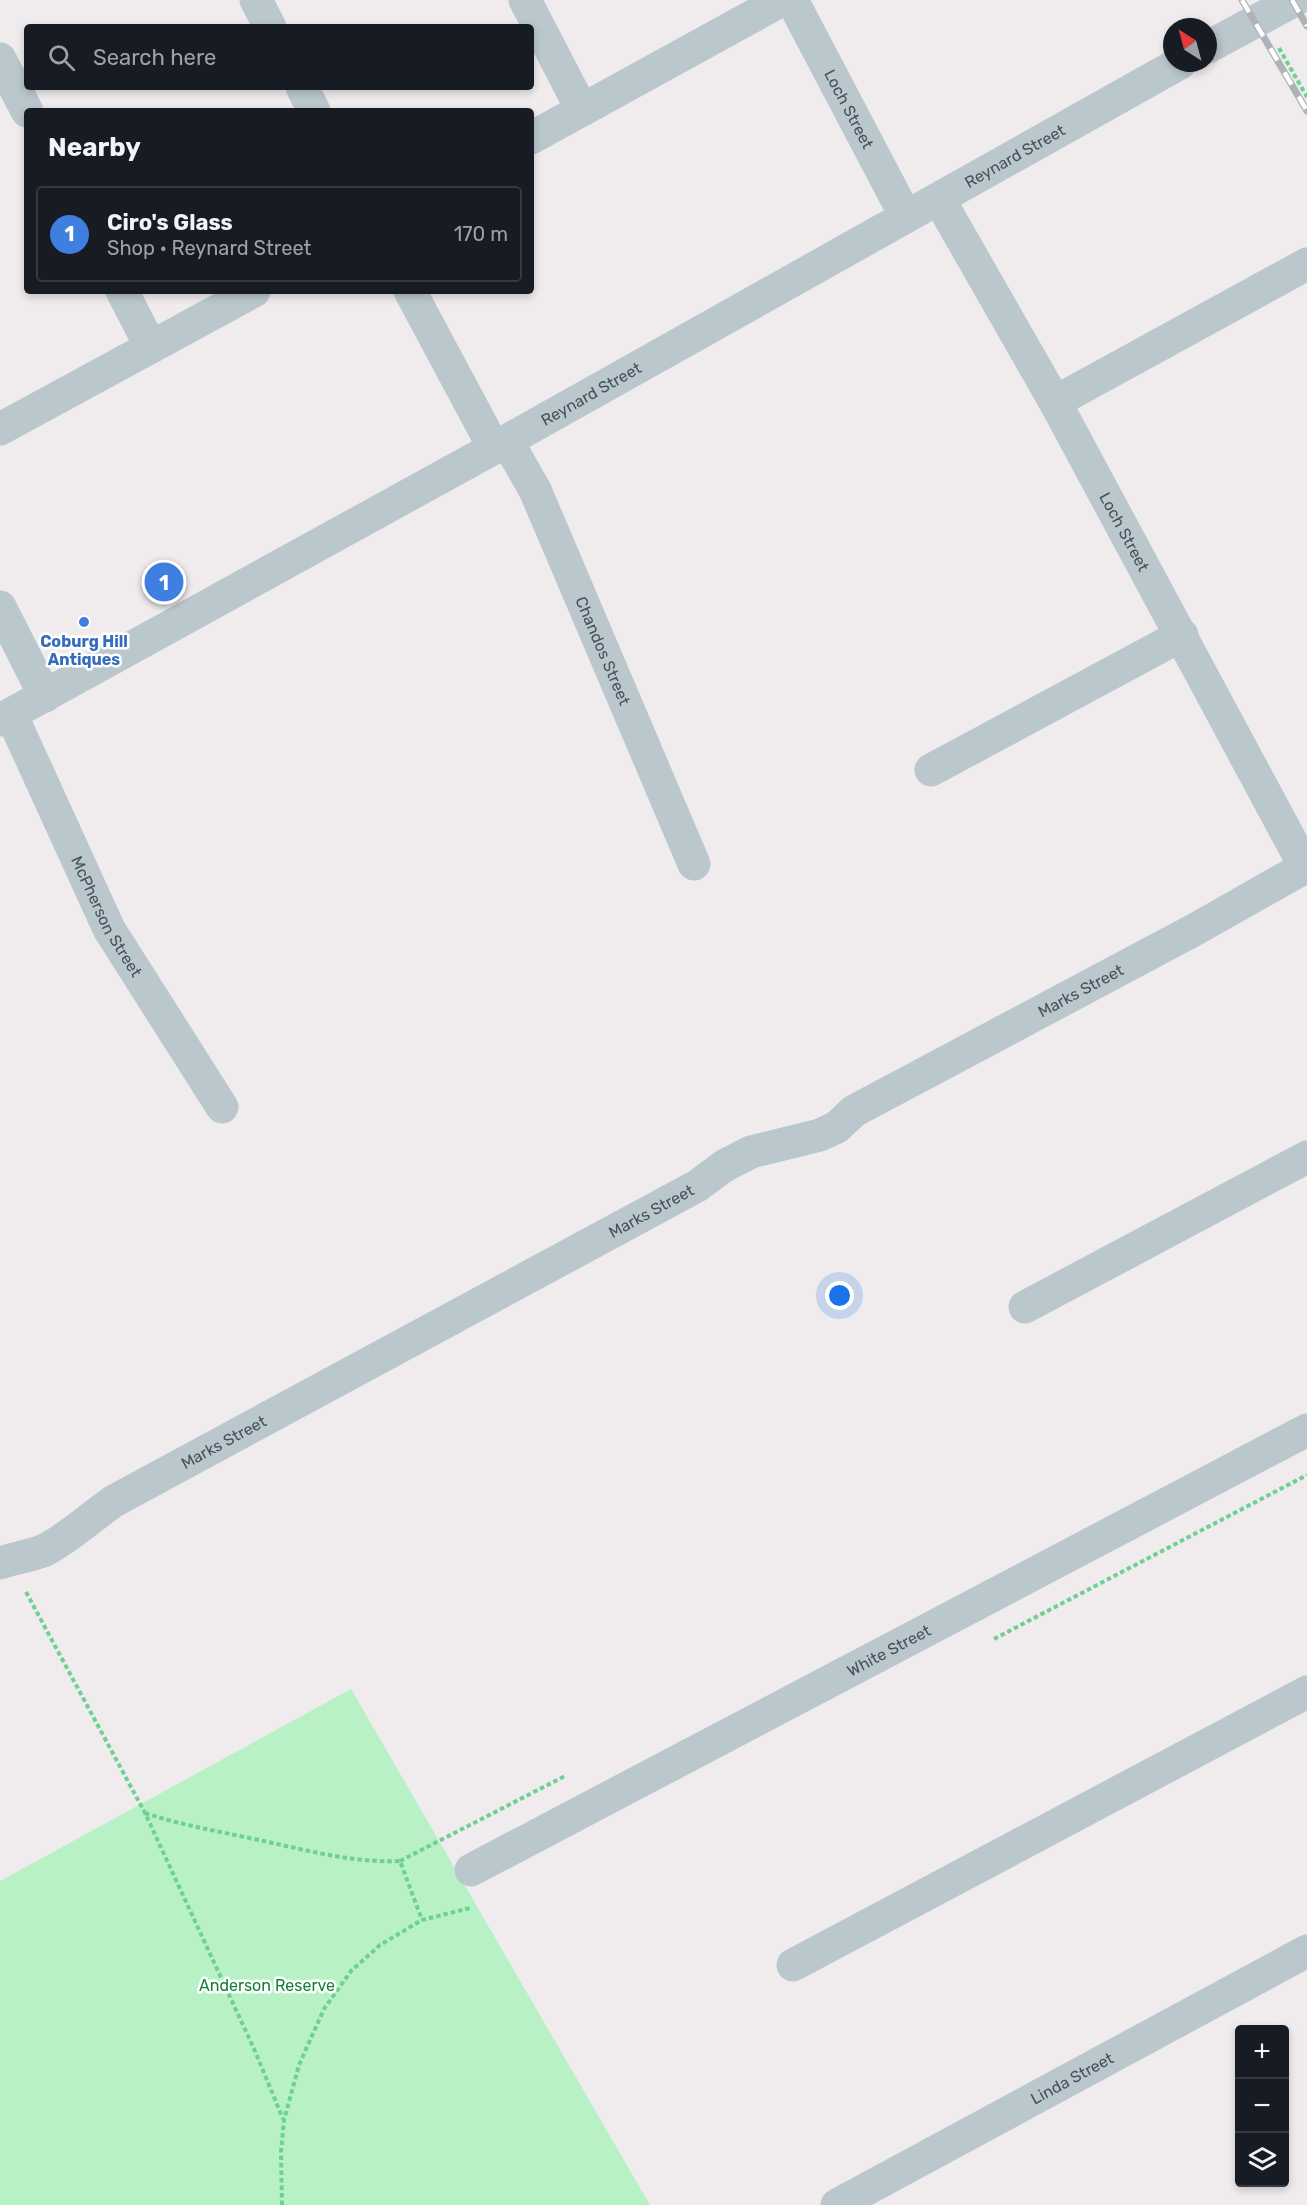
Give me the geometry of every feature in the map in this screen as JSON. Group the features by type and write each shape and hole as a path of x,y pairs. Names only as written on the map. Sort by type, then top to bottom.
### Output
{"street":[{"path":"256,0 268,24"},
{"path":"525,0 582,110"},
{"path":"534,136 782,0"},
{"name":"Loch Street","path":"792,0 906,217"},
{"path":"1217,42 1295,0"},
{"path":"0,60 25,108"},
{"name":"Reynard Street","path":"6,717 501,445 1164,72"},
{"path":"304,90 312,108"},
{"name":"Loch Street","path":"939,199 1055,402 1306,867"},
{"path":"1055,402 1307,264"},
{"path":"124,294 151,347"},
{"path":"0,429 248,294"},
{"name":"Chandos Street","path":"412,294 501,445 535,490 694,864"},
{"path":"0,607 45,696"},
{"path":"931,770 1182,635"},
{"name":"McPherson Street","path":"6,717 109,929 222,1107"},
{"name":"Marks Street","path":"5,1561 42,1551 63,1540 87,1519 114,1501 697,1186 724,1166 751,1152 820,1135 837,1127 854,1111 1194,930 1306,867"},
{"path":"1025,1307 1307,1157"},
{"name":"White Street","path":"471,1870 1307,1430"},
{"path":"793,1965 1307,1692"},
{"name":"Linda Street","path":"837,2205 1307,1952"}],"path":[{"path":"991,1641 1307,1475"},
{"path":"5,1561 145,1813 255,2051 284,2120"},
{"path":"145,1813 171,1822 325,1854 371,1862 400,1861 422,1920"},
{"path":"282,2205 281,2152 284,2120 299,2065 324,2009 351,1971 381,1945 422,1920 479,1907"}],"green space":[{"name":"Anderson Reserve","path":"351,1689 650,2205 0,2205 0,1881"}],"railway":[{"path":"1242,0 1307,111"},
{"path":"1292,0 1307,26"}],"place":[{"name":"Ciro's Glass","path":"164,582"},
{"name":"Coburg Hill Antiques","path":"84,622"}]}
